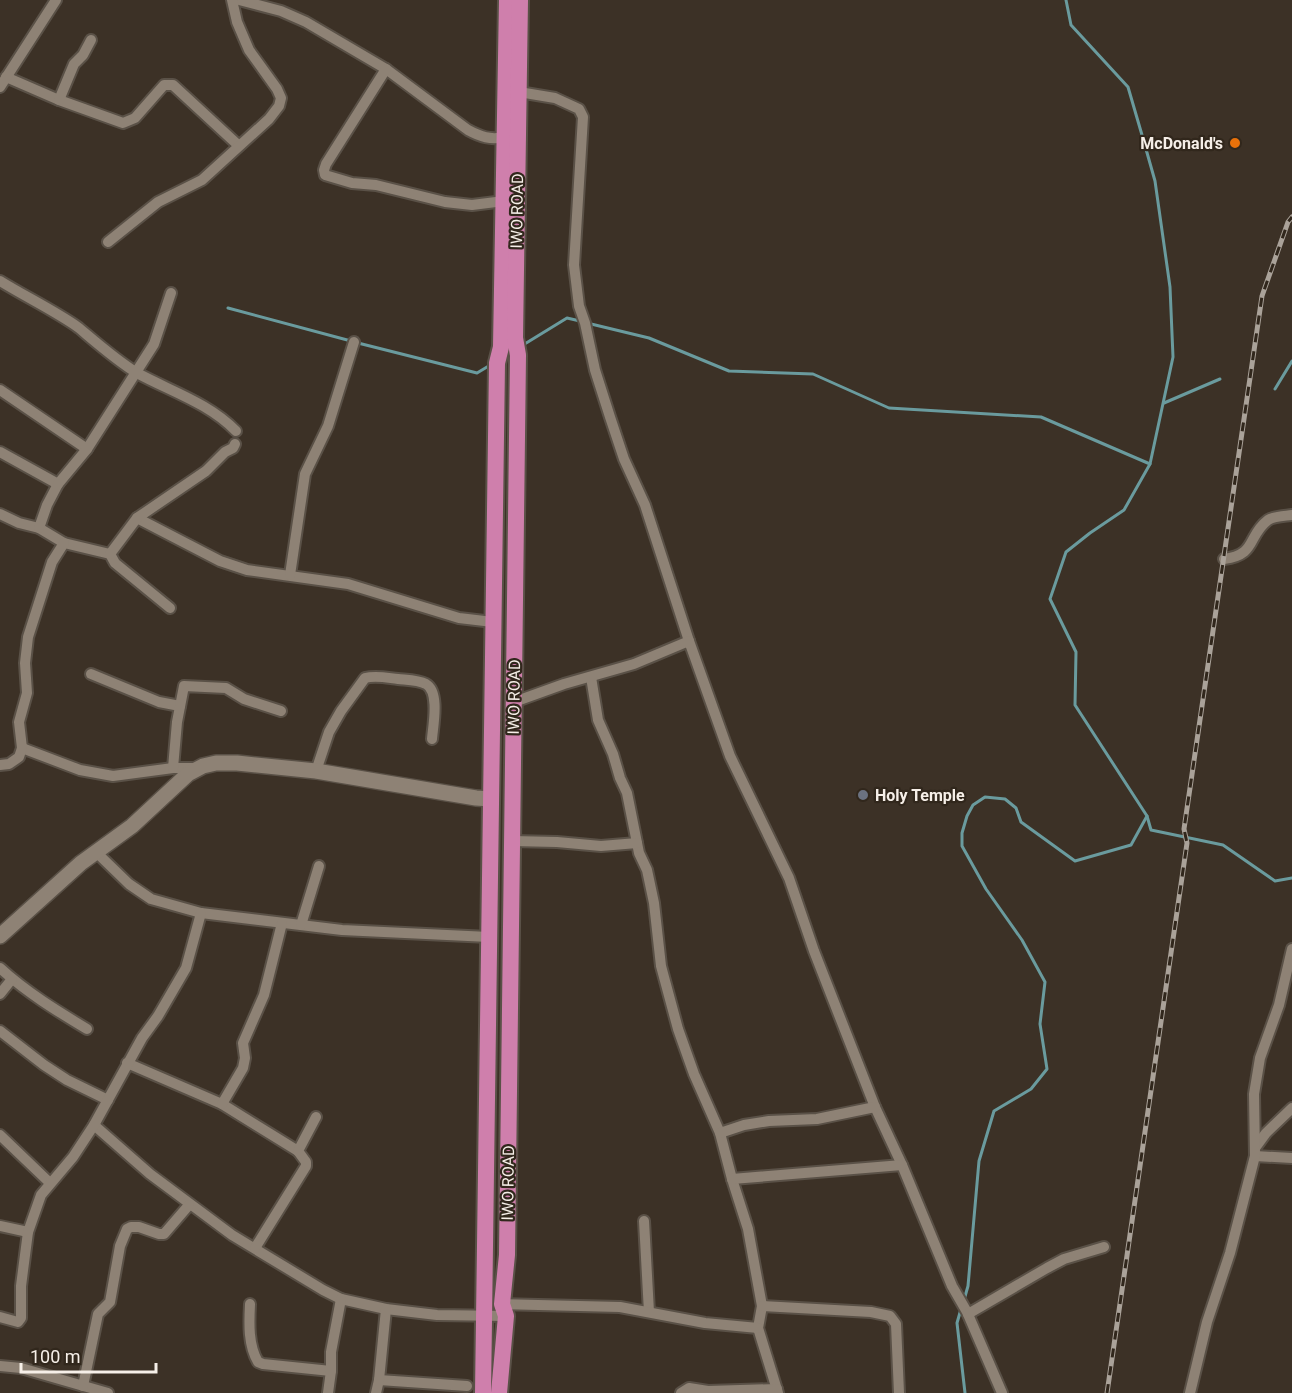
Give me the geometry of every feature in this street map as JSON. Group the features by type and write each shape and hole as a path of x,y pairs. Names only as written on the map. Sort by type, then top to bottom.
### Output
{"main road":[{"name":"IWO ROAD","path":"499,1393 507,1255 514,702 504,201 507,0"},
{"name":"IWO ROAD","path":"483,1393 493,622 508,351 519,92 520,0"}],"street":[{"path":"0,87 56,0"},
{"path":"108,242 158,202 202,180 275,112 281,98 249,50 237,22 232,0"},
{"path":"239,0 281,11 306,22 386,69 468,130 494,140 505,137"},
{"path":"59,100 74,64 83,55 91,40"},
{"path":"386,69 324,166 325,175 352,183 376,185 445,202 472,206 504,201"},
{"path":"6,77 59,100 123,123 135,118 164,85 170,84 183,93 238,145"},
{"path":"519,92 555,98 579,109 583,117 574,265 579,306 609,417 624,459 645,506 730,756 789,878 814,951 875,1107 902,1165 952,1286 967,1313 1002,1393"},
{"path":"0,281 77,327 101,348 136,372 189,398 226,421 236,431"},
{"path":"39,528 58,484 87,449 154,344 171,294"},
{"path":"290,575 305,474 328,426 354,342"},
{"path":"0,390 87,449"},
{"path":"110,554 137,518 206,471 235,444"},
{"path":"0,452 58,484"},
{"path":"0,514 19,523 39,528 64,543 110,554 115,563 170,608"},
{"path":"1224,559 1234,558 1248,551 1256,533 1270,518 1292,516"},
{"path":"137,518 220,561 247,570 348,584 459,618 493,622"},
{"path":"0,765 14,762 19,757 21,748 19,722 27,693 25,663 28,637 52,562 64,543"},
{"path":"514,702 564,684 634,664 689,641"},
{"path":"92,674 159,702 180,706"},
{"path":"591,677 598,720 627,793 637,843 654,903 661,966 678,1029 694,1074 720,1133 748,1229 762,1306 758,1328 778,1391 708,1391 690,1388 681,1393"},
{"path":"316,771 329,732 365,678 418,681 429,686 435,709 432,739"},
{"path":"173,768 184,686 226,688 244,699 281,711"},
{"path":"21,748 80,770 113,776 173,768 197,768 216,763 237,763 316,771 491,799"},
{"path":"0,936 81,863 132,826 197,768"},
{"path":"512,841 601,846 637,843"},
{"path":"96,852 129,884 151,899 201,913 354,931 489,937"},
{"path":"301,925 319,866"},
{"path":"0,1317 18,1322 21,1318 21,1286 28,1232 41,1195 73,1157 94,1125 142,1038 158,1016 186,968 201,913"},
{"path":"222,1104 243,1068 244,1037 264,994 282,923"},
{"path":"1190,1393 1207,1322 1230,1252 1255,1152 1254,1094 1260,1058 1279,1005 1292,949"},
{"path":"0,968 52,1008 87,1029"},
{"path":"0,994 12,979"},
{"path":"0,1031 67,1080 108,1100"},
{"path":"128,1063 222,1104 298,1151 306,1161 306,1166 255,1248"},
{"path":"720,1133 744,1125 769,1121 817,1119 875,1107"},
{"path":"1255,1152 1271,1127 1292,1108"},
{"path":"298,1151 316,1117"},
{"path":"94,1125 189,1205 232,1235 341,1299 386,1309 437,1315 484,1316 504,1310 620,1307 705,1323 758,1328"},
{"path":"0,1135 50,1184"},
{"path":"1255,1152 1292,1158"},
{"path":"732,1179 902,1165"},
{"path":"90,1390 98,1314 110,1302 120,1246 127,1229 139,1227 164,1234 189,1205"},
{"path":"644,1221 649,1312"},
{"path":"0,1226 28,1232"},
{"path":"967,1313 1064,1259 1104,1247"},
{"path":"328,1393 331,1352 341,1299"},
{"path":"250,1304 249,1324 253,1349 258,1362 331,1371"},
{"path":"762,1306 871,1312 891,1316 896,1324 899,1393"},
{"path":"376,1393 386,1309"},
{"path":"0,1366 21,1368 90,1390 108,1393"},
{"path":"379,1380 467,1386"}],"waterway":[{"path":"964,1300 968,1286 979,1161 994,1111 1031,1089 1047,1069 1040,1024 1045,982 1022,940 986,889 962,846 962,833 967,816 973,805 985,797 1005,799 1016,808 1021,822 1075,861 1131,845 1147,816 1075,705 1076,652 1050,599 1066,552 1124,510 1150,464 1173,357 1170,287 1155,181 1128,87 1071,25 1066,0"},
{"path":"228,308 351,341"},
{"path":"523,345 567,318 580,321"},
{"path":"587,323 649,338 729,371 813,374 889,408 1041,417 1150,464"},
{"path":"358,343 477,373 492,364"},
{"path":"1275,389 1292,361"},
{"path":"1164,403 1220,379"},
{"path":"1147,816 1151,830 1223,845 1275,881 1292,878"},
{"path":"961,1309 957,1323 965,1393"}],"railway":[{"path":"1107,1393 1187,843 1184,829 1262,296 1288,222 1292,217"}],"place":[{"name":"McDonald's","path":"1235,143"},
{"name":"Holy Temple","path":"863,795"}]}
